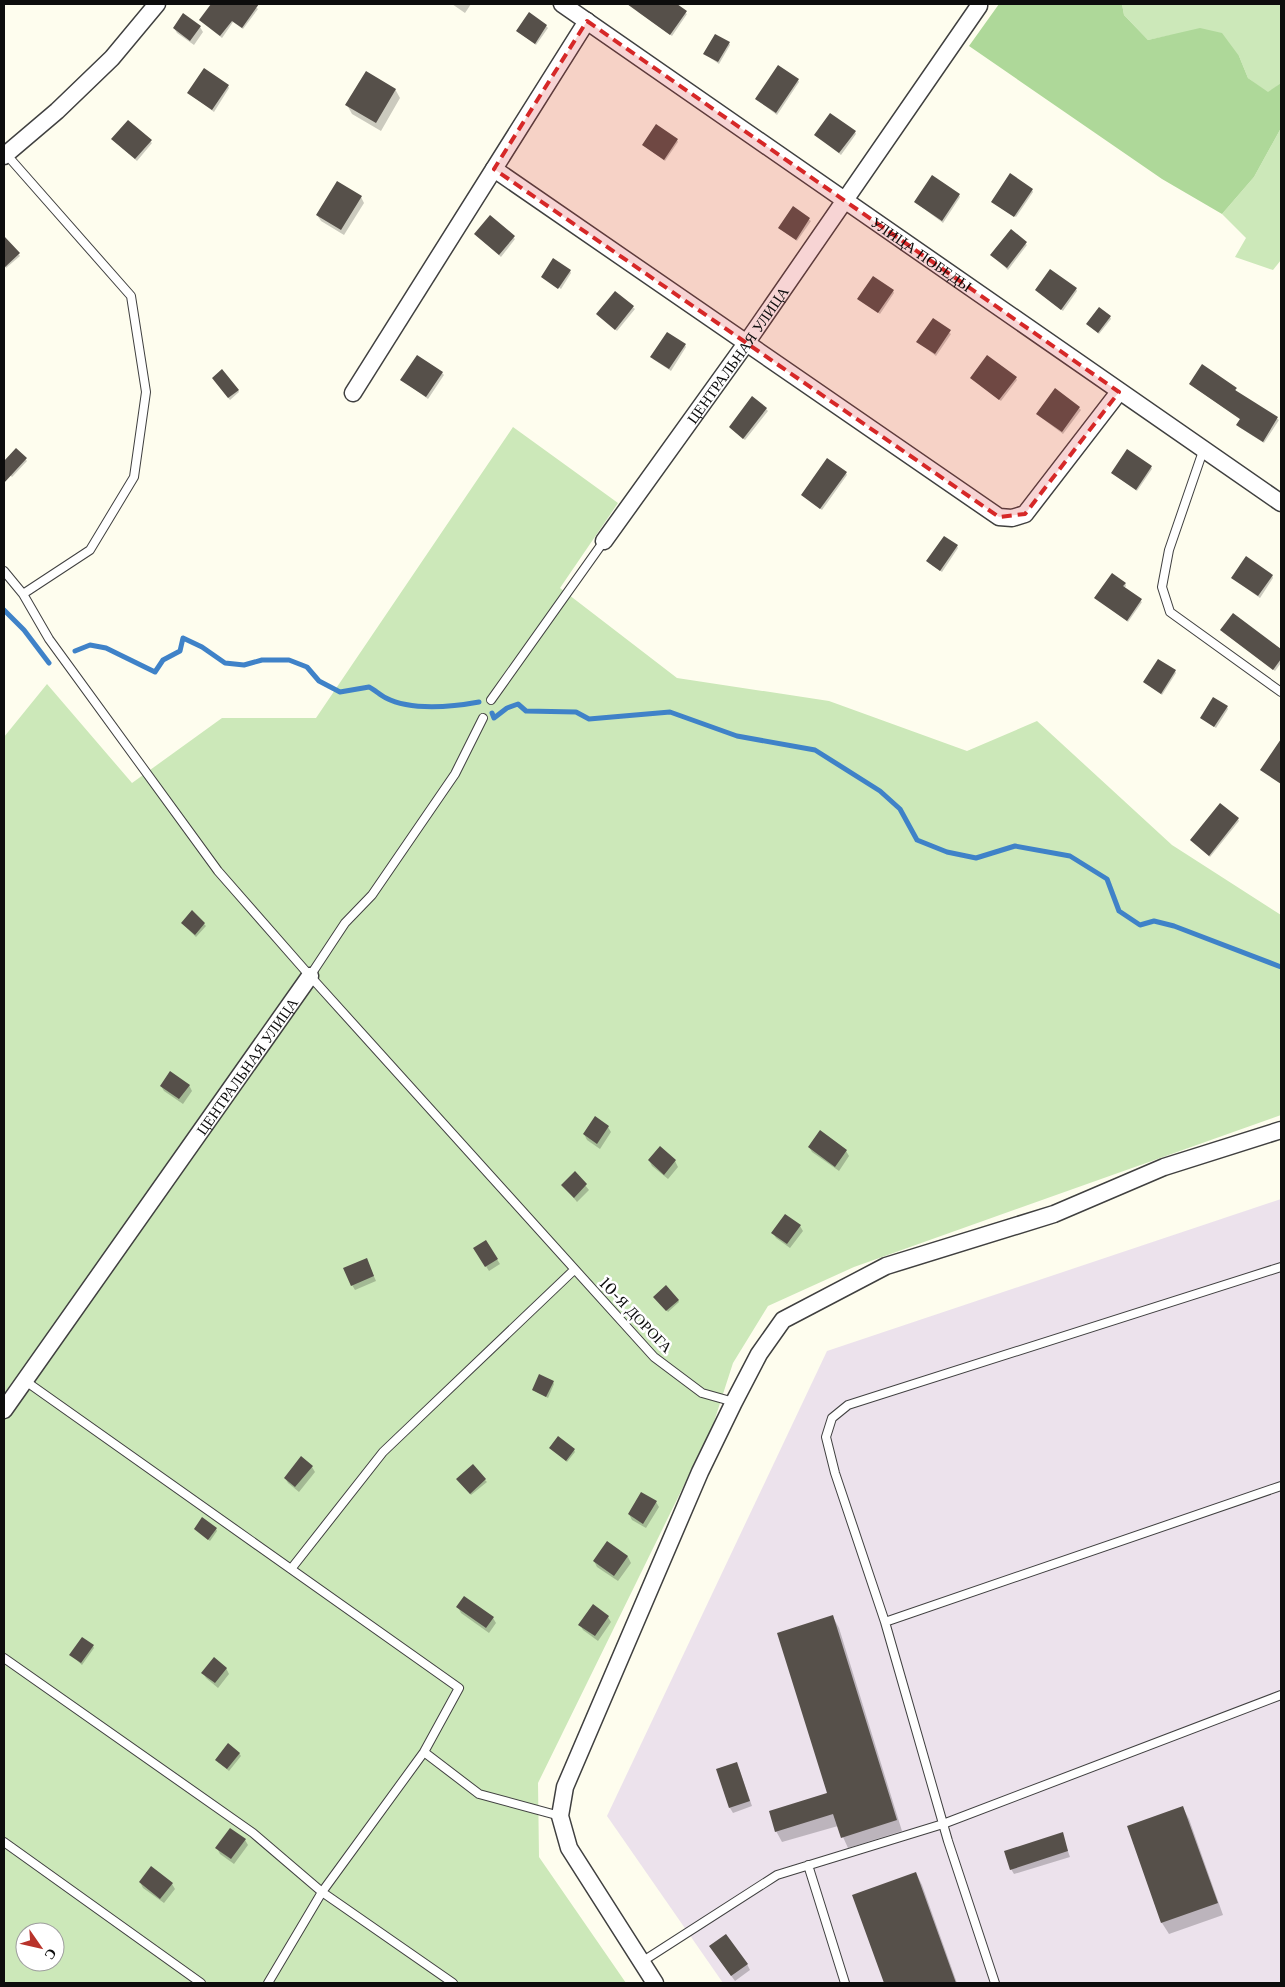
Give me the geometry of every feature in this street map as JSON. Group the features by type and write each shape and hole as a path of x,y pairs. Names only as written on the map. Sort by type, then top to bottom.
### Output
{"street":[{"path":"5,155 58,111 112,58 157,4"},
{"name":"УЛИЦА ПОБЕДЫ","path":"562,4 1281,503"},
{"name":"ЦЕНТРАЛЬНАЯ УЛИЦА","path":"604,541 746,342 979,6"},
{"path":"354,393 587,21"},
{"path":"494,169 998,517 1012,518 1025,514 1119,392"},
{"name":"ЦЕНТРАЛЬНАЯ УЛИЦА","path":"4,1410 310,976"},
{"path":"655,1983 569,1848 560,1816 565,1787 700,1472 759,1354 783,1320 886,1266 1054,1214 1164,1167 1281,1130"}],"lane":[{"path":"5,155 131,296 146,392 134,477 90,550 23,594"},
{"path":"1204,451 1169,550 1162,587 1170,612 1281,692"},
{"name":"ЦЕНТРАЛЬНАЯ УЛИЦА","path":"491,700 604,541"},
{"name":"10-Я ДОРОГА","path":"4,570 23,594 49,639 218,871 310,976 654,1357 702,1393 734,1402"},
{"name":"ЦЕНТРАЛЬНАЯ УЛИЦА","path":"310,976 345,923 372,895 455,774 483,718"},
{"path":"995,1983 943,1824 885,1622 835,1473 826,1437 832,1418 848,1405 1281,1267"},
{"path":"291,1569 383,1452 574,1270"},
{"path":"24,1380 459,1688 424,1752 322,1892 268,1983"},
{"path":"885,1622 1281,1486"},
{"path":"4,1658 253,1832 322,1892 453,1983"},
{"path":"640,1962 778,1876 943,1824 1281,1696"},
{"path":"424,1752 479,1794 560,1816"},
{"path":"4,1842 201,1983"},
{"path":"808,1866 845,1983"}],"highlighted area":[{"path":"587,21 1119,392 1025,514 999,517 494,169"}],"shaded area":[{"path":"1281,1199 1281,1983 723,1983 607,1816 827,1351"}],"green space":[{"path":"999,4 1122,4 1124,15 1148,40 1200,28 1222,33 1239,56 1248,78 1268,92 1281,83 1281,128 1254,177 1222,214 1162,179 969,46"},
{"path":"1122,4 1281,4 1281,83 1268,93 1248,78 1239,56 1172,35 1148,40 1124,15"},
{"path":"1281,128 1281,260 1273,270 1235,257 1246,238 1222,214 1254,177"},
{"path":"513,427 618,503 560,588 677,678 829,701 967,751 1037,721 1172,845 1281,915 1281,1115 854,1267 768,1306 733,1363 712,1428 538,1783 539,1857 626,1983 4,1983 4,737 47,684 132,783 222,718 316,718"}],"building":[{"path":"211,4 259,4 242,28 232,21 220,36 199,20"},
{"path":"627,4 677,4 687,11 670,35"},
{"path":"529,12 547,25 535,44 516,31"},
{"path":"183,13 201,26 190,41 173,28"},
{"path":"715,34 730,42 718,62 703,54"},
{"path":"778,65 799,79 776,113 755,99"},
{"path":"204,68 229,85 212,110 187,93"},
{"path":"366,71 396,89 376,123 345,105"},
{"path":"830,113 856,131 839,153 814,135"},
{"path":"128,120 152,140 135,159 111,139"},
{"path":"656,124 678,139 664,160 642,145"},
{"path":"1010,173 1033,189 1014,217 991,202"},
{"path":"932,175 960,194 942,221 914,202"},
{"path":"337,181 362,196 341,230 316,215"},
{"path":"793,206 810,218 796,240 778,228"},
{"path":"490,215 515,236 499,255 474,234"},
{"path":"1011,229 1027,242 1007,268 990,255"},
{"path":"4,236 20,253 4,268"},
{"path":"553,258 571,270 558,289 541,277"},
{"path":"1050,269 1077,288 1061,310 1035,290"},
{"path":"873,276 894,290 878,313 857,299"},
{"path":"615,291 634,306 615,330 596,314"},
{"path":"1099,307 1111,316 1098,333 1086,324"},
{"path":"933,318 951,330 935,354 916,342"},
{"path":"667,332 686,344 669,369 650,357"},
{"path":"417,355 443,372 426,397 400,380"},
{"path":"987,355 1017,377 999,400 970,378"},
{"path":"1202,364 1237,388 1235,390 1278,417 1263,442 1236,425 1240,419 1189,384"},
{"path":"222,369 239,390 228,398 212,378"},
{"path":"1055,388 1080,407 1062,432 1036,414"},
{"path":"752,396 767,408 743,439 729,427"},
{"path":"16,448 27,458 4,483 4,461"},
{"path":"1127,449 1152,466 1136,490 1111,473"},
{"path":"827,458 847,472 820,509 801,495"},
{"path":"944,536 958,545 940,571 926,561"},
{"path":"1246,556 1273,575 1258,596 1231,578"},
{"path":"1112,573 1126,583 1123,586 1142,599 1127,621 1094,598"},
{"path":"1233,613 1281,649 1281,659 1273,670 1220,630"},
{"path":"1158,659 1176,670 1161,694 1143,682"},
{"path":"1213,697 1228,706 1214,727 1200,718"},
{"path":"1281,739 1281,784 1260,770"},
{"path":"1220,803 1239,818 1209,856 1190,840"},
{"path":"192,910 205,923 195,935 181,923"},
{"path":"170,1071 190,1085 179,1099 160,1086"},
{"path":"595,1116 609,1126 597,1144 583,1134"},
{"path":"820,1130 847,1150 835,1167 808,1147"},
{"path":"660,1146 676,1160 664,1175 648,1160"},
{"path":"575,1171 587,1184 574,1198 561,1185"},
{"path":"785,1214 801,1225 787,1244 771,1233"},
{"path":"486,1240 498,1259 485,1267 473,1248"},
{"path":"367,1258 374,1276 351,1286 343,1268"},
{"path":"666,1285 679,1300 666,1311 653,1297"},
{"path":"539,1374 554,1381 546,1397 532,1390"},
{"path":"558,1436 575,1449 566,1461 549,1448"},
{"path":"301,1456 313,1466 295,1487 284,1478"},
{"path":"473,1464 486,1479 470,1494 456,1479"},
{"path":"641,1492 657,1501 643,1524 628,1514"},
{"path":"202,1517 217,1528 208,1540 194,1529"},
{"path":"607,1541 628,1556 614,1576 593,1561"},
{"path":"464,1596 494,1617 486,1628 456,1607"},
{"path":"593,1604 609,1616 595,1636 578,1625"},
{"path":"833,1615 897,1820 841,1838 833,1814 775,1832 769,1811 827,1793 777,1633"},
{"path":"82,1637 94,1645 81,1663 69,1655"},
{"path":"214,1657 227,1668 215,1683 201,1673"},
{"path":"228,1743 240,1753 227,1769 215,1760"},
{"path":"737,1762 750,1801 729,1808 716,1769"},
{"path":"1183,1806 1218,1903 1161,1923 1127,1826"},
{"path":"230,1828 246,1839 231,1859 215,1848"},
{"path":"1063,1832 1068,1851 1010,1870 1004,1851"},
{"path":"151,1866 173,1883 160,1899 139,1882"},
{"path":"916,1872 956,1983 884,1983 852,1895"},
{"path":"726,1934 748,1964 731,1976 709,1946"}],"waterway":[{"path":"4,610 24,630 49,663"},
{"path":"75,651 90,645 106,648 155,672 163,660 180,651 183,638 202,647 225,663 244,665 262,660 289,660 307,667 319,681 340,692 369,687 396,702 432,707 479,702"},
{"path":"492,713 494,718 507,708 518,704 526,711 576,712 589,719 670,712 737,736 815,750 880,791 900,809 917,840 947,852 976,858 1015,846 1070,856 1107,879 1119,911 1140,925 1154,921 1174,926 1281,967"}]}
